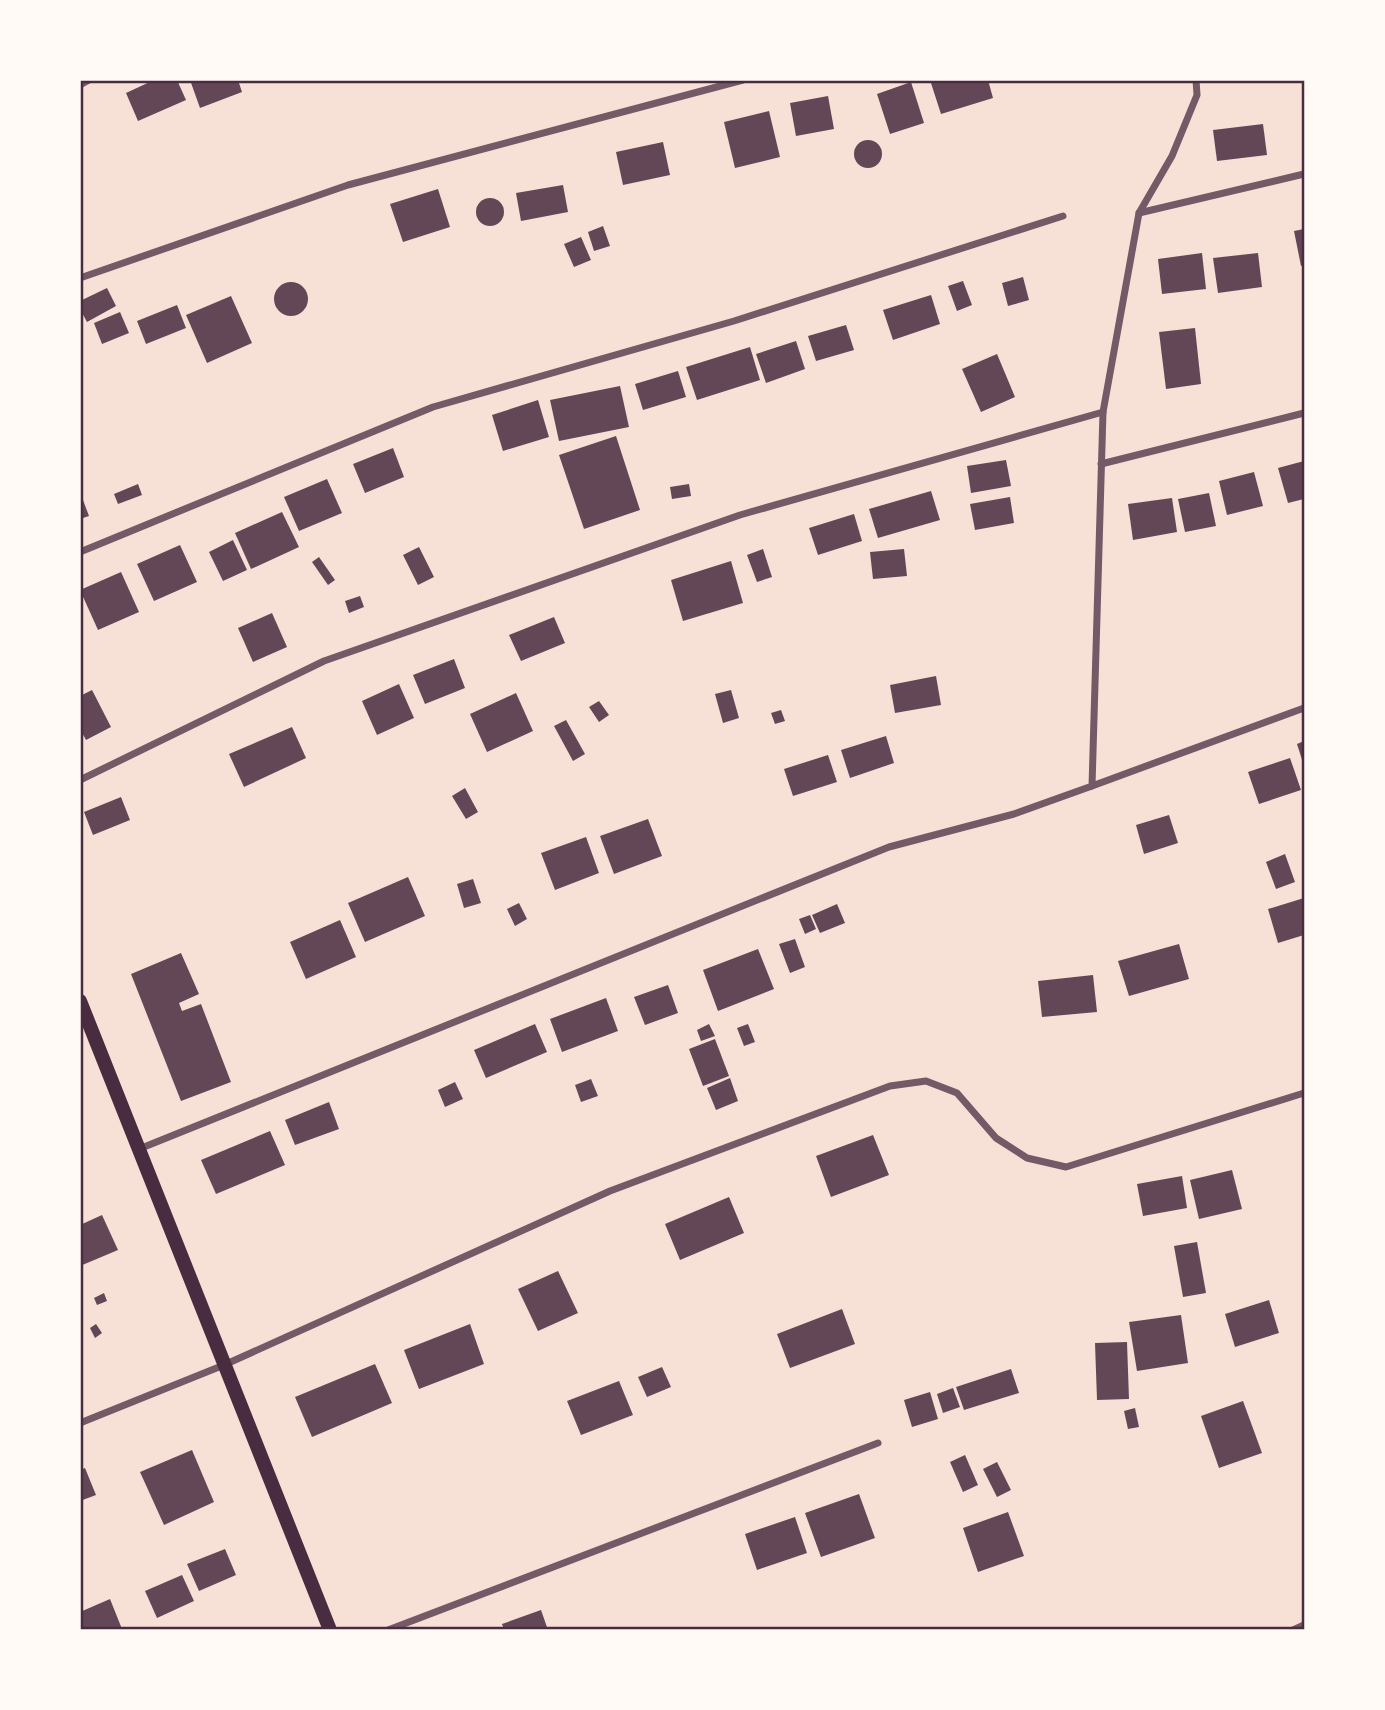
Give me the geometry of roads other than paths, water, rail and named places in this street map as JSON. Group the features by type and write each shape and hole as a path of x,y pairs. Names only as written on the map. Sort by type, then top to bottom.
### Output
{"main road":[{"path":"80,1001 90,1036 139,1149 330,1629"}],"street":[{"path":"80,85 89,80"},
{"path":"80,278 348,185 743,80"},
{"path":"1093,786 1103,412 1139,214 1172,156 1197,95 1196,80"},
{"path":"1139,214 1304,174"},
{"path":"80,552 433,407 734,321 1063,216"},
{"path":"80,780 324,661 740,515 1103,412"},
{"path":"1101,464 1304,412"},
{"path":"139,1149 889,848 1014,814 1304,708"},
{"path":"80,1423 224,1365 610,1191 890,1086 926,1082 957,1093 996,1138 1027,1158 1066,1167 1304,1093"},
{"path":"388,1629 878,1443"},
{"path":"1293,1629 1304,1625"}]}
